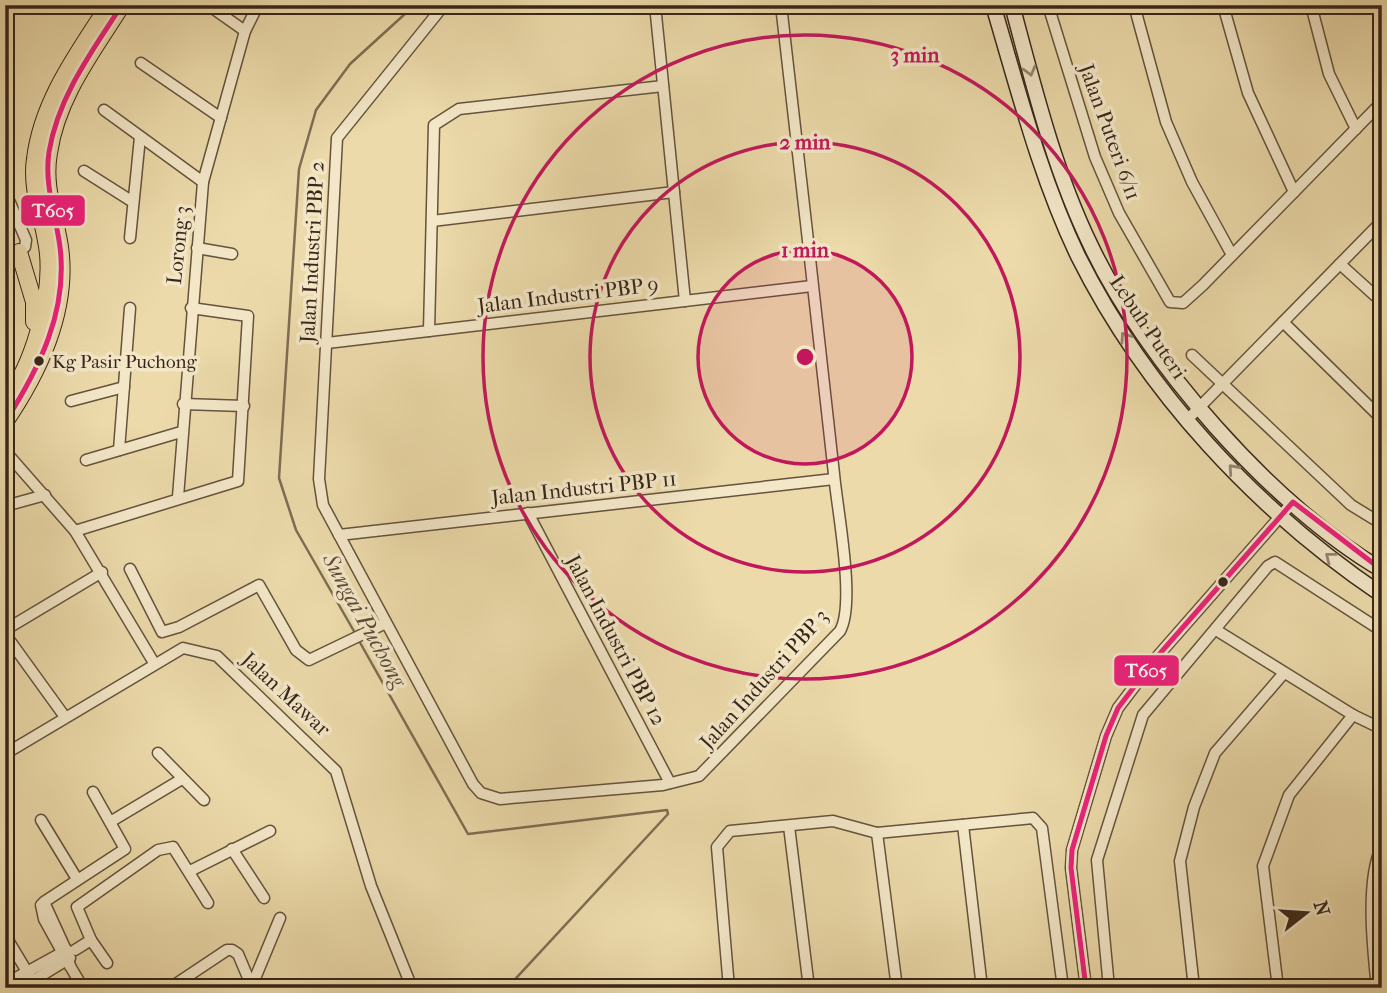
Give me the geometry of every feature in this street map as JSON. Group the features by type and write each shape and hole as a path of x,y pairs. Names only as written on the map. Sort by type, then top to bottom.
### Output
{"main road":[{"path":"5,401 24,373 32,353 49,275 48,253 34,174 37,147 45,117 62,79 109,5"},
{"path":"5,422 39,369 47,348 59,290 60,248 46,173 51,138 74,82 122,5"},
{"name":"Lebuh Puteri","path":"993,5 1047,181 1078,255 1118,327 1187,420 1279,517 1382,595"},
{"name":"Lebuh Puteri","path":"1012,5 1054,152 1090,245 1136,325 1199,407 1293,502 1382,570"},
{"path":"12,251 34,302 32,353"}],"street":[{"path":"208,5 245,31"},
{"name":"Lorong 3","path":"178,497 183,404 204,182 245,31 258,5"},
{"name":"Jalan Industri PBP 2","path":"339,535 323,505 319,479 337,138 444,5"},
{"path":"655,5 685,301"},
{"name":"Jalan Industri PBP 3","path":"339,535 481,793 500,799 670,783 699,776 840,631 846,621 846,595 781,5"},
{"name":"Jalan Puteri 6/11","path":"1048,5 1095,157 1119,213 1170,302 1183,303 1232,255"},
{"path":"1134,5 1166,122 1192,182 1232,255 1382,102"},
{"path":"1223,5 1248,93 1294,192"},
{"path":"1311,5 1329,74 1356,129"},
{"path":"141,63 221,118"},
{"path":"429,331 434,125 459,109 663,86"},
{"path":"104,110 204,182"},
{"path":"130,238 139,137"},
{"path":"84,171 133,202"},
{"path":"5,191 26,240 25,247 12,251"},
{"path":"432,222 674,192"},
{"path":"1187,420 1382,222"},
{"path":"197,248 232,254"},
{"path":"1340,264 1382,302"},
{"name":"Jalan Industri PBP 9","path":"327,343 812,286"},
{"path":"120,450 130,308"},
{"path":"75,531 178,497 238,481 248,316 191,308"},
{"path":"1283,322 1382,419"},
{"path":"1192,355 1221,386 1350,505 1382,524"},
{"path":"71,401 124,387"},
{"path":"183,404 244,406"},
{"path":"86,460 181,432"},
{"path":"5,451 75,531 102,572 154,663"},
{"name":"Jalan Industri PBP 11","path":"339,535 834,479"},
{"path":"5,506 45,495"},
{"path":"1083,987 1071,868 1072,850 1106,736 1118,708 1156,658 1293,502"},
{"name":"Jalan Industri PBP 12","path":"528,513 670,783"},
{"path":"1109,988 1099,852 1143,715 1268,566 1275,562 1382,631"},
{"path":"130,569 162,632 179,627 259,585 296,650 309,660 386,623"},
{"path":"65,717 5,632 102,572"},
{"path":"1216,630 1353,715 1382,730"},
{"name":"Jalan Mawar","path":"5,754 183,648 217,656 328,760 340,783 371,886 412,988"},
{"path":"1194,988 1180,861 1195,807 1215,753 1284,673"},
{"path":"1278,988 1264,866 1289,795 1353,715"},
{"path":"158,753 204,800"},
{"path":"110,821 183,779"},
{"path":"83,988 68,957 42,915 44,902 125,849 93,792"},
{"path":"729,988 717,847 722,837 730,831 833,821 877,833 1033,818 1041,824 1063,988"},
{"path":"41,820 77,878"},
{"path":"963,825 982,988"},
{"path":"789,826 809,988"},
{"path":"190,871 270,831"},
{"path":"877,833 897,988"},
{"path":"1377,988 1374,863 1382,846"},
{"path":"107,963 91,940 77,907 158,850 173,847 208,903"},
{"path":"232,849 264,898"},
{"path":"251,987 280,918"},
{"path":"5,936 29,975"},
{"path":"5,984 68,957 91,940"},
{"path":"170,988 227,950 238,954 251,987"},
{"path":"21,988 29,975"}],"waterway":[{"name":"Sungai Puchong","path":"355,633 296,530 279,478 299,169 316,110 350,64 406,13 410,5"},
{"name":"Sungai Puchong","path":"358,639 468,834 667,810 668,814 507,988"}],"transit line":[{"name":"T605","path":"5,422 39,360 48,339 60,294 60,247 48,176 53,132 68,93 122,5"},
{"name":"T605","path":"1086,988 1071,868 1072,850 1106,736 1118,708 1156,658 1293,502 1382,570"}],"place":[{"name":"Kg Pasir Puchong","path":"39,361"}]}
